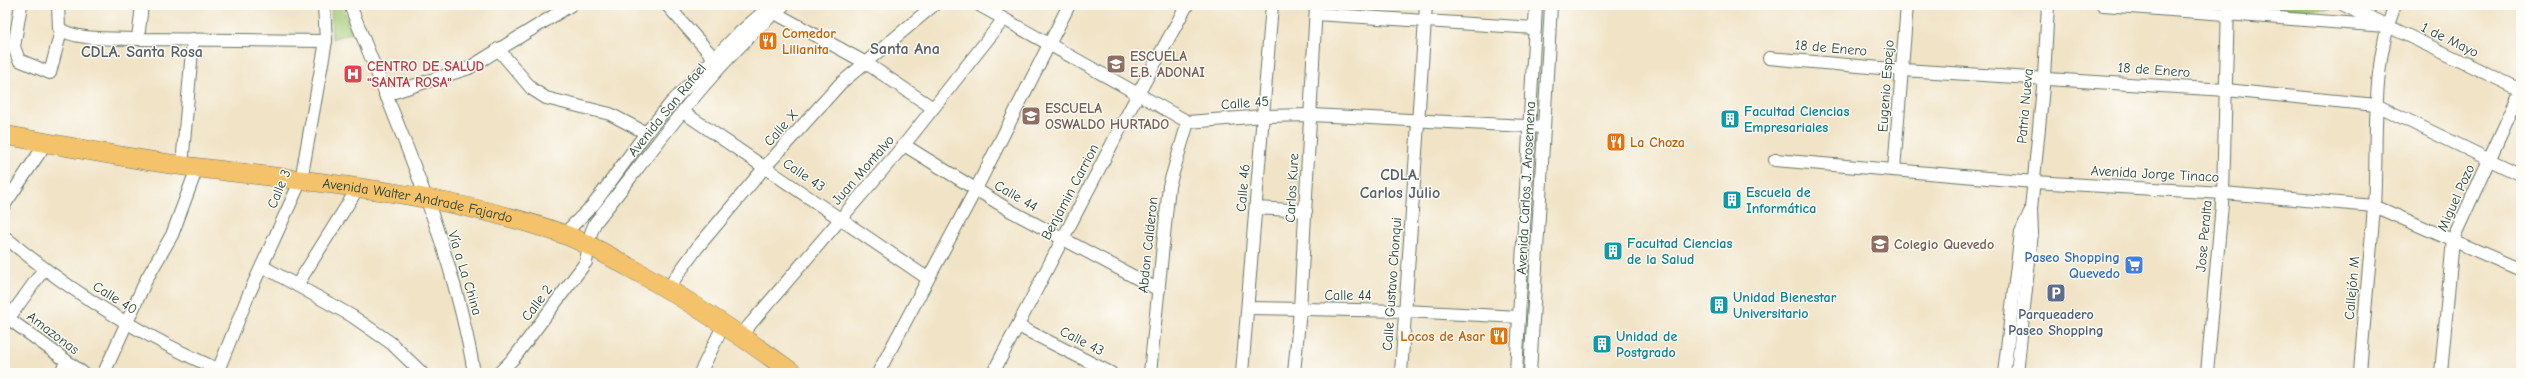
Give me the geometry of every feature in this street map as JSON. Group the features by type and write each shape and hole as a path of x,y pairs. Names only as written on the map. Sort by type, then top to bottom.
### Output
{"main road":[{"name":"Avenida Walter Andrade Fajardo","path":"5,135 190,166 426,197 485,210 564,234 589,245 668,288 741,335 792,373"}],"street":[{"path":"21,5 14,47 19,60 50,73 61,30 59,28 58,5"},
{"path":"138,39 142,5"},
{"name":"Calle 3","path":"218,371 262,266 301,180 326,41 324,5"},
{"name":"Vía a La China","path":"350,5 426,197 451,272 467,330 474,373"},
{"path":"385,95 469,68 571,5"},
{"path":"667,5 714,58"},
{"name":"Calle X","path":"668,288 697,248 765,167 840,84 934,5"},
{"path":"979,5 1003,20 1188,122"},
{"path":"878,373 927,278 976,189 1069,5"},
{"name":"Benjamin Carrion","path":"993,373 1062,238 1187,5"},
{"name":"Calle 46","path":"1242,373 1272,5"},
{"name":"Calle Gustavo Chonqui","path":"1401,373 1426,5"},
{"name":"Avenida Carlos J. Arosemena","path":"1516,373 1536,5"},
{"name":"Avenida Carlos J. Arosemena","path":"1530,373 1551,5"},
{"name":"Eugenio Espejo","path":"1894,170 1907,5"},
{"name":"Patria Nueva","path":"2017,373 2032,233 2031,209 2044,77 2048,5"},
{"path":"2103,5 2228,10 2387,26"},
{"name":"1 de Mayo","path":"2344,5 2521,90"},
{"name":"Callejón M","path":"2360,373 2374,206 2376,105 2387,26 2395,5"},
{"path":"776,8 866,63 933,108"},
{"name":"Avenida San Rafael","path":"564,234 594,204 646,133 714,58 776,8"},
{"name":"Avenida San Rafael","path":"589,245 595,223 683,112 776,8"},
{"path":"1316,9 1425,21 1535,28"},
{"name":"Carlos Kure","path":"1294,373 1300,310 1312,115 1316,9"},
{"name":"Jose Peralta","path":"2207,373 2223,193 2228,10"},
{"name":"Juan Montalvo","path":"741,335 904,145 1003,20"},
{"path":"61,30 75,36 138,39 326,41"},
{"path":"104,373 147,278 172,235 190,166 193,39"},
{"path":"498,49 532,88 546,98 610,114 646,133"},
{"name":"18 de Enero","path":"1769,58 1903,70 2044,77 2226,90 2376,105 2521,175"},
{"name":"Miguel Pozo","path":"2441,373 2453,239 2521,90"},
{"name":"Calle 43","path":"683,112 841,218 927,278"},
{"name":"Calle 45","path":"1188,122 1264,116 1312,115 1544,127"},
{"name":"Abdon Calderon","path":"1150,373 1169,186 1188,122"},
{"path":"5,204 46,143"},
{"name":"Calle 44","path":"904,145 976,189 1062,238 1159,290"},
{"name":"Avenida Jorge Tinaco","path":"1775,160 2034,182 2223,193 2374,206 2453,239 2521,270"},
{"path":"297,285 358,188"},
{"path":"1256,208 1306,211"},
{"name":"Patria Nueva","path":"2004,373 2021,232 2031,209"},
{"name":"Calle 40","path":"5,237 44,270 126,324 218,371"},
{"name":"Calle 2","path":"499,373 514,358 586,262 589,245"},
{"path":"262,266 352,316 391,343 422,373"},
{"path":"7,317 44,270"},
{"name":"Calle 44","path":"1248,308 1405,311 1519,317"},
{"name":"Amazonas","path":"7,317 83,373"},
{"path":"700,373 724,324"},
{"name":"Calle 43","path":"1018,326 1111,373"},
{"path":"60,373 67,362"}],"green space":[{"path":"331,5 342,5 352,33 332,39"},
{"path":"2234,5 2324,5 2332,9 2234,9"}],"place":[{"name":"Comedor Lilianita","path":"768,41"},
{"name":"ESCUELA E.B. ADONAI","path":"1116,64"},
{"name":"CENTRO DE SALUD \"SANTA ROSA\"","path":"353,74"},
{"name":"ESCUELA OSWALDO HURTADO","path":"1031,116"},
{"name":"Facultad Ciencias Empresariales","path":"1730,119"},
{"name":"La Choza","path":"1616,142"},
{"name":"Escuela de Informática","path":"1732,200"},
{"name":"Colegio Quevedo","path":"1880,244"},
{"name":"Facultad Ciencias de la Salud","path":"1613,251"},
{"name":"Paseo Shopping Quevedo","path":"2134,265"},
{"name":"Parqueadero Paseo Shopping","path":"2056,293"},
{"name":"Unidad Bienestar Universitario","path":"1719,305"},
{"name":"Locos de Asar","path":"1499,336"},
{"name":"Unidad de Postgrado","path":"1602,344"}],"district":[{"name":"Santa Ana","path":"905,49"},
{"name":"CDLA. Santa Rosa","path":"142,52"},
{"name":"CDLA. Carlos Julio","path":"1400,184"}]}
